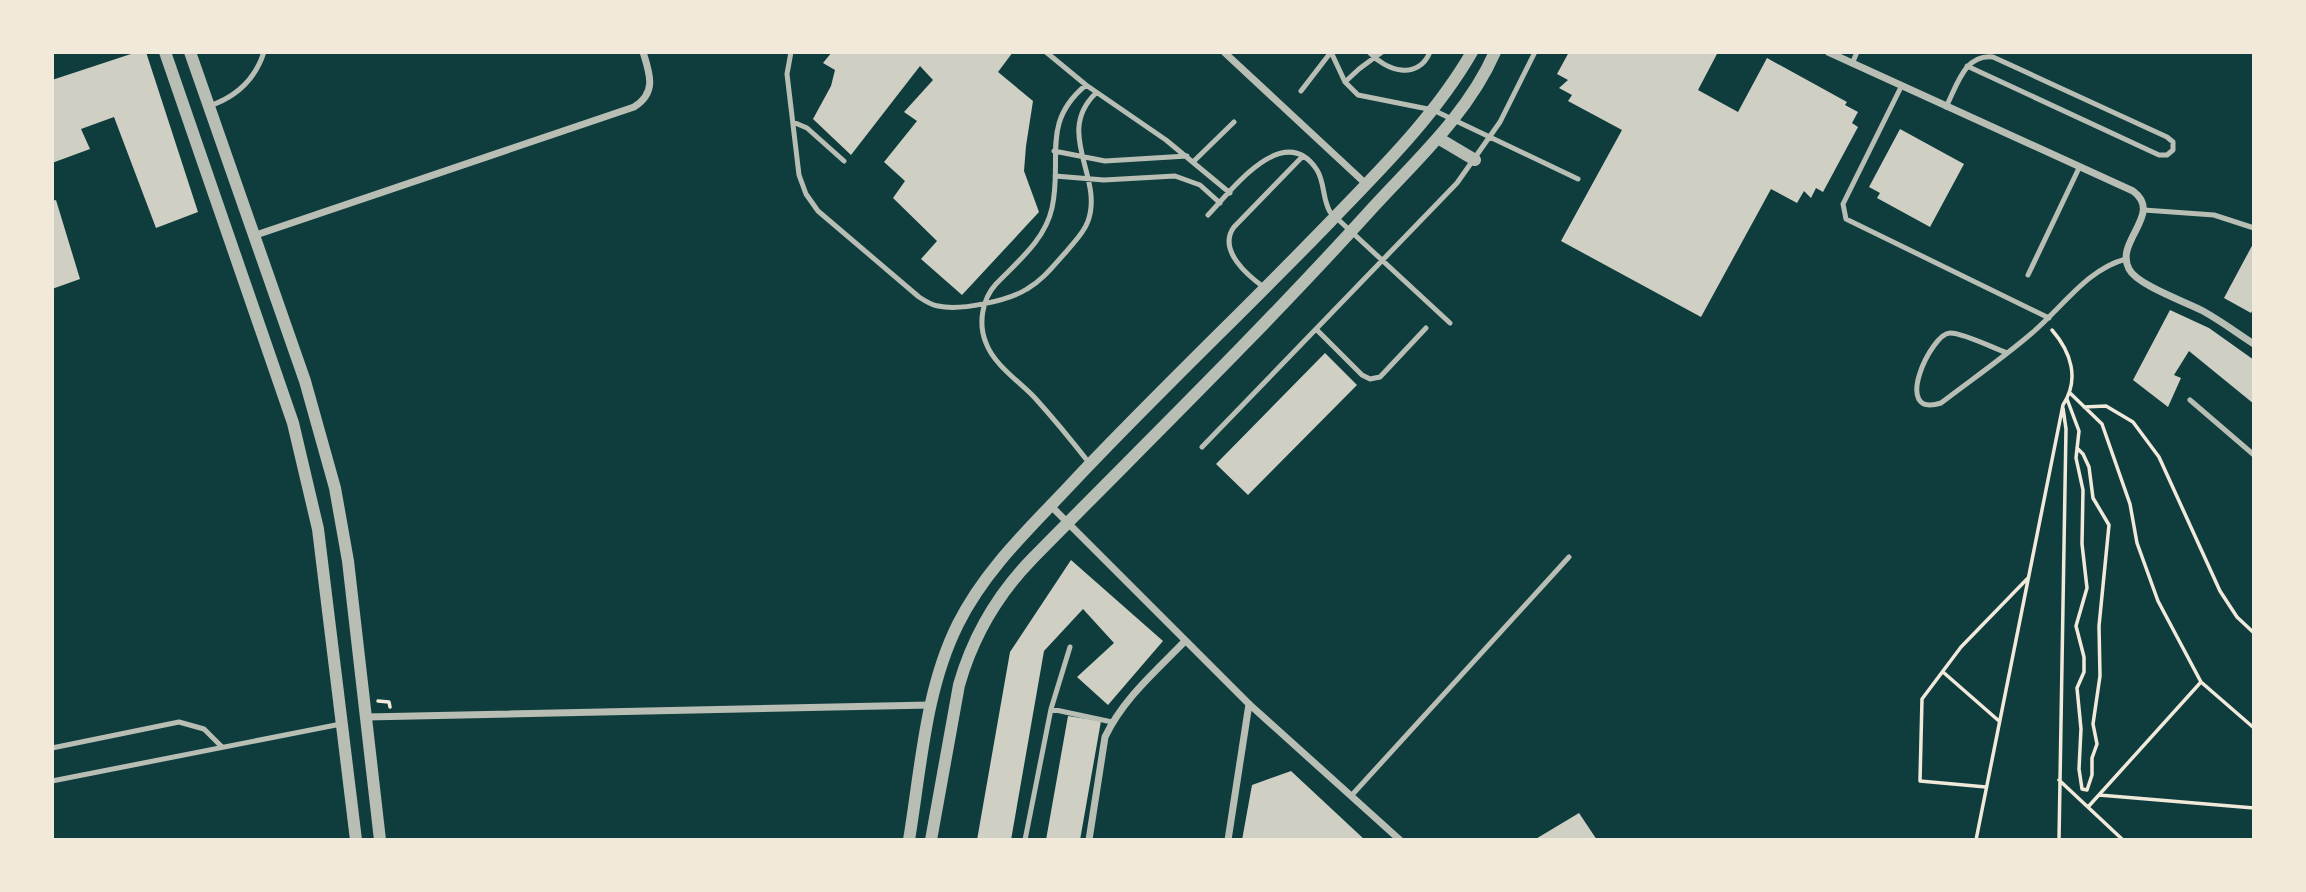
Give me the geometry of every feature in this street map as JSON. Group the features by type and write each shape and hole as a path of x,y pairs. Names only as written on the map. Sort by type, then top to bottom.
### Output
{"street":[{"path":"165,52 282,388 303,458 318,528 356,839"},
{"path":"190,52 312,404 335,488 348,561 380,839"},
{"path":"253,236 634,107 645,98 651,85 643,52"},
{"path":"1224,52 1366,184"},
{"path":"909,839 930,705 947,650 969,603 999,562 1090,464 1366,184 1433,110 1472,52"},
{"path":"931,839 959,685 974,639 999,596 1014,577 1273,317 1438,138 1473,93 1495,52"},
{"path":"1828,52 2133,191 2141,199 2144,210 2127,246 2126,259 2130,272 2139,281 2204,312 2253,344"},
{"path":"1438,138 1475,160"},
{"path":"1051,506 1249,705 1401,839"},
{"path":"1089,839 1105,737 1112,722 1124,703 1184,642"},
{"path":"366,717 930,705"},
{"path":"1228,839 1249,705"}],"lane":[{"path":"209,106 240,90 256,72 264,52"},
{"path":"791,52 787,74 802,185 818,211 927,303 945,307 1007,299 1028,289 1046,274 1084,230 1091,211 1079,143 1079,121 1085,106 1096,93"},
{"path":"1046,52 1096,93 1187,156 1230,193"},
{"path":"1300,91 1331,52 1345,82 1353,92 1363,97 1433,110 1454,118 1578,179"},
{"path":"1369,52 1387,65 1415,70 1424,65 1430,52"},
{"path":"1345,82 1382,52"},
{"path":"1202,447 1438,204 1491,137 1535,52"},
{"path":"1852,64 1857,52"},
{"path":"1946,107 1967,66 1981,57 1999,59 2167,137 2173,142 2173,150 2167,155 2159,155 1967,66"},
{"path":"1086,85 1061,114 1055,138 1051,212 1043,232 994,286 985,303 982,324 989,350 1048,412 1090,464"},
{"path":"1901,87 1843,204 1846,219 2047,320"},
{"path":"1193,162 1234,121"},
{"path":"793,122 807,128 844,161"},
{"path":"1054,150 1117,162 1187,156"},
{"path":"1208,215 1268,157 1285,153 1302,157 1316,169 1322,180 1327,206 1335,216 1450,323"},
{"path":"1265,288 1237,261 1228,238 1234,228 1302,157"},
{"path":"2028,275 2079,168"},
{"path":"1055,176 1087,179 1166,176 1184,178 1200,186 1220,203"},
{"path":"2144,210 2214,215 2253,228"},
{"path":"2007,353 1953,333 1943,334 1936,341 1916,382 1916,394 1929,405 1941,403 2007,353 2047,320 2097,271 2126,259"},
{"path":"1315,329 1370,380 1380,377 1426,328"},
{"path":"2190,400 2253,455"},
{"path":"1351,796 1569,557"},
{"path":"1025,839 1046,724 1070,647"},
{"path":"1051,709 1112,722"},
{"path":"52,748 179,722 204,729 222,747"},
{"path":"52,781 342,724"}],"path":[{"path":"1976,839 2063,405 2070,393 2073,375 2066,346 2047,320"},
{"path":"2070,393 2102,424 2130,505 2137,543 2158,601 2201,682 2253,728"},
{"path":"2067,399 2078,431 2076,458 2083,490 2082,544 2087,588 2076,626 2084,657 2084,672 2077,688 2081,729 2078,769 2082,789 2087,790 2097,744 2093,724 2100,676 2099,626 2109,525 2093,498 2089,467 2077,448"},
{"path":"2059,839 2066,429 2063,405"},
{"path":"2084,407 2106,406 2133,422 2159,457 2220,591 2237,617 2253,633"},
{"path":"1986,787 1920,781 1922,699 1961,648 2028,578"},
{"path":"1943,672 1999,721"},
{"path":"2088,807 2201,682"},
{"path":"2059,780 2123,839"},
{"path":"2099,795 2253,808"}],"building":[{"path":"137,52 146,52 198,212 156,228 114,117 81,129 90,149 52,163 52,80"},
{"path":"832,52 1013,52 998,72 1033,101 1024,171 1039,212 962,295 921,259 937,241 893,198 905,181 884,162 917,121 904,112 933,80 920,66 851,155 813,119 831,86 835,70 823,63"},
{"path":"1569,52 1718,52 1698,90 1738,112 1767,58 1847,102 1845,105 1858,112 1852,123 1858,127 1823,192 1816,188 1811,198 1804,191 1797,203 1771,189 1701,317 1561,241 1622,130 1568,101 1572,95 1559,88 1568,80 1557,74"},
{"path":"1900,129 1964,164 1930,227 1877,198 1880,193 1869,187"},
{"path":"56,200 80,279 52,289 52,201"},
{"path":"2254,242 2254,307 2251,313 2224,298"},
{"path":"2170,310 2209,328 2254,360 2254,404 2189,351 2174,375 2181,378 2168,407 2133,380"},
{"path":"1325,353 1357,385 1248,495 1216,464"},
{"path":"1071,560 1163,641 1108,705 1077,677 1114,643 1083,609 1044,651 1011,840 977,840 1010,652"},
{"path":"1068,716 1101,721 1080,840 1046,840"},
{"path":"1291,771 1365,840 1242,840 1252,785"},
{"path":"1579,813 1597,840 1534,840"}]}
